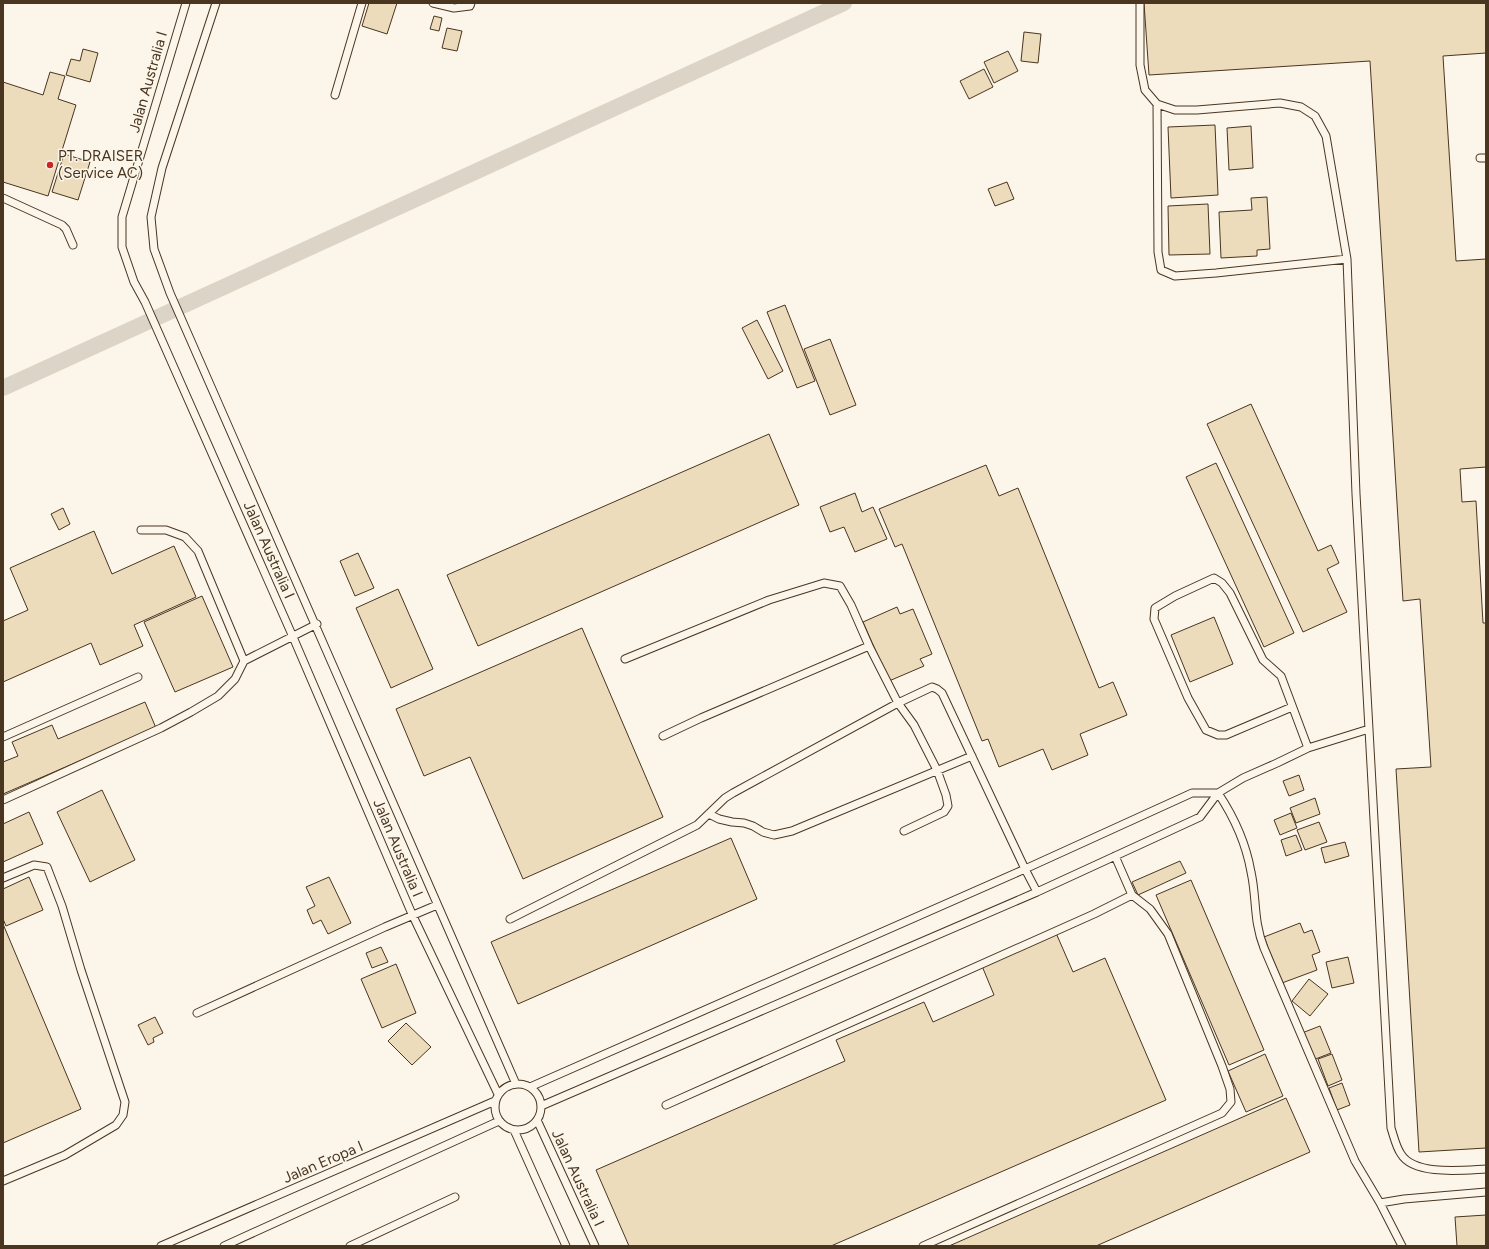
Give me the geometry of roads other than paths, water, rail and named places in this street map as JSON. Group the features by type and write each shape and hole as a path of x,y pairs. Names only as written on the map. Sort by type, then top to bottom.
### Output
{"lane":[{"name":"Jalan Australia I","path":"186,3 122,217 122,247 134,282 145,302 412,914 498,1094"},
{"name":"Jalan Australia I","path":"216,3 162,168 151,216 154,249 170,293 317,624 437,905 516,1084"},
{"path":"335,95 362,3"},
{"path":"433,3 454,8 470,6 471,3"},
{"path":"1140,3 1140,65 1145,90 1157,104 1175,110 1196,110 1280,103 1301,107 1315,116 1326,136 1347,259 1356,494 1391,1128 1401,1156 1417,1167 1434,1170 1486,1169"},
{"path":"1157,104 1158,252 1161,270 1175,276 1347,259"},
{"path":"3,198 62,224 66,229 72,245"},
{"path":"141,530 166,530 184,537 198,551 244,661"},
{"path":"1292,707 1226,735 1218,735 1206,730 1188,698 1159,632 1154,619 1155,608 1175,596 1214,578 1222,583 1230,593 1263,660 1281,676 1308,748"},
{"path":"625,659 769,600 824,583 840,586 851,605 869,646 898,704 914,725 937,770 946,795 948,806 944,812 904,831"},
{"path":"3,800 161,728 191,712 218,696 234,679 244,661 317,624"},
{"path":"662,736 869,646"},
{"path":"3,737 138,677"},
{"path":"510,919 697,825 725,798 733,793 932,687 942,693 1037,892"},
{"path":"530,1087 1192,794 1218,792 1243,778 1308,748 1369,729"},
{"path":"709,814 732,822 744,823 763,832 774,835 792,831 972,756"},
{"path":"566,1246 514,1130 506,1127 499,1121 495,1112 495,1101 498,1094 506,1087 516,1084 530,1087 538,1095 541,1106 1037,892 1200,817 1218,792"},
{"path":"1218,792 1230,811 1245,846 1252,873 1256,920 1264,948 1355,1161 1380,1203 1402,1246"},
{"path":"923,1246 1222,1113 1230,1102 1230,1089 1222,1066 1168,934 1150,909 1132,895 1115,856"},
{"path":"3,878 34,865 47,868 62,906 80,970 125,1102 123,1115 116,1125 65,1155 3,1181"},
{"path":"666,1105 1094,914 1132,895"},
{"path":"198,1013 412,914 437,905"},
{"name":"Jalan Eropa I","path":"160,1246 495,1101"},
{"name":"Jalan Australia I","path":"514,1130 527,1128 537,1120 541,1106"},
{"name":"Jalan Australia I","path":"537,1120 595,1246"},
{"path":"224,1246 499,1121"},
{"path":"1380,1203 1404,1199 1486,1192"},
{"path":"350,1246 455,1197"}],"waterway":[{"path":"3,388 844,3"}],"place":[{"name":"PT. DRAISER (Service AC)","path":"50,165"}]}
